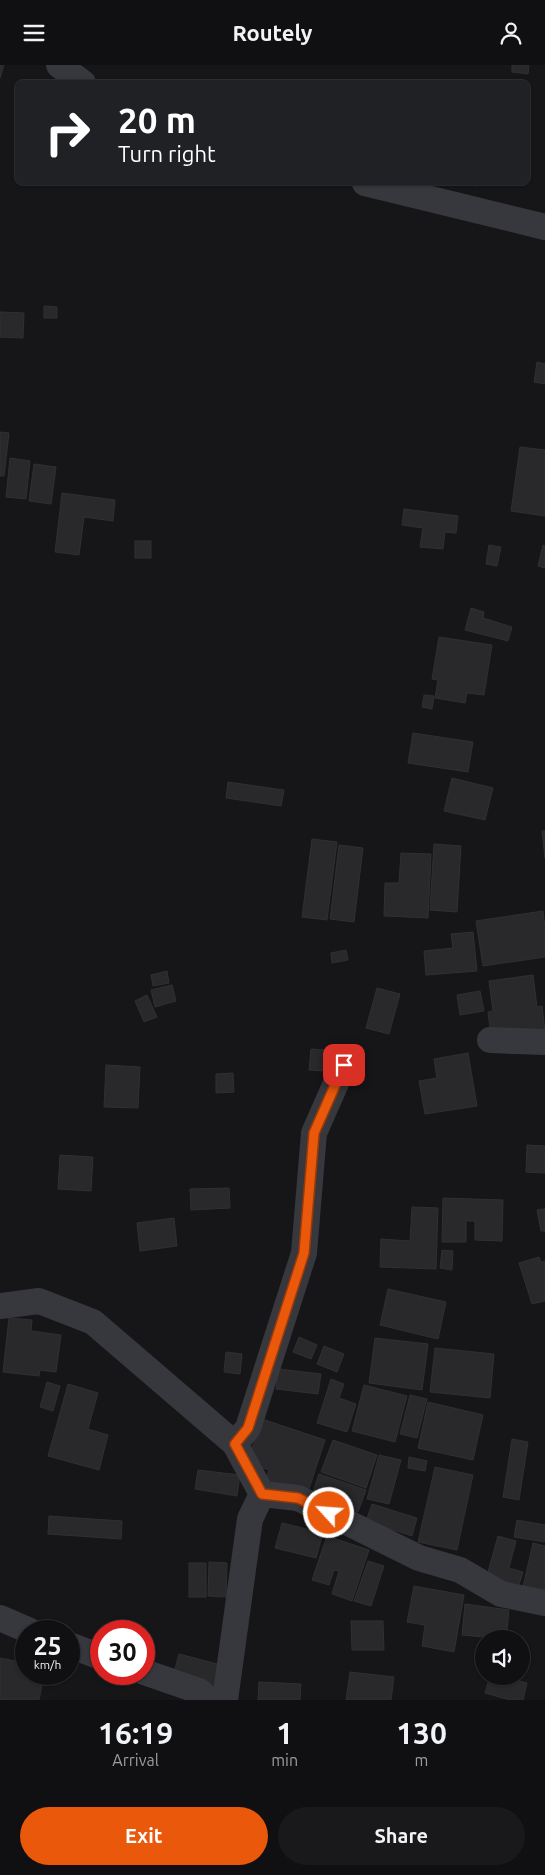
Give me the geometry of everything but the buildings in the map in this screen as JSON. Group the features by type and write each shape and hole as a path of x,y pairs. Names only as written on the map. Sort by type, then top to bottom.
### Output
{"street":[{"path":"59,65 79,80"},
{"path":"373,185 545,227"},
{"path":"490,1039 545,1042"},
{"path":"235,1444 248,1428 304,1253 314,1133 344,1065"},
{"path":"0,1306 40,1301 93,1322 235,1444 262,1494"},
{"path":"262,1494 298,1498 419,1558 460,1570 501,1594 545,1603"},
{"path":"225,1700 250,1519 262,1494"},
{"path":"0,1618 15,1624"},
{"path":"155,1676 199,1691 209,1700"}],"route":[{"path":"329,1513 298,1498 262,1494 235,1444 248,1428 304,1253 314,1133 344,1065"}]}
